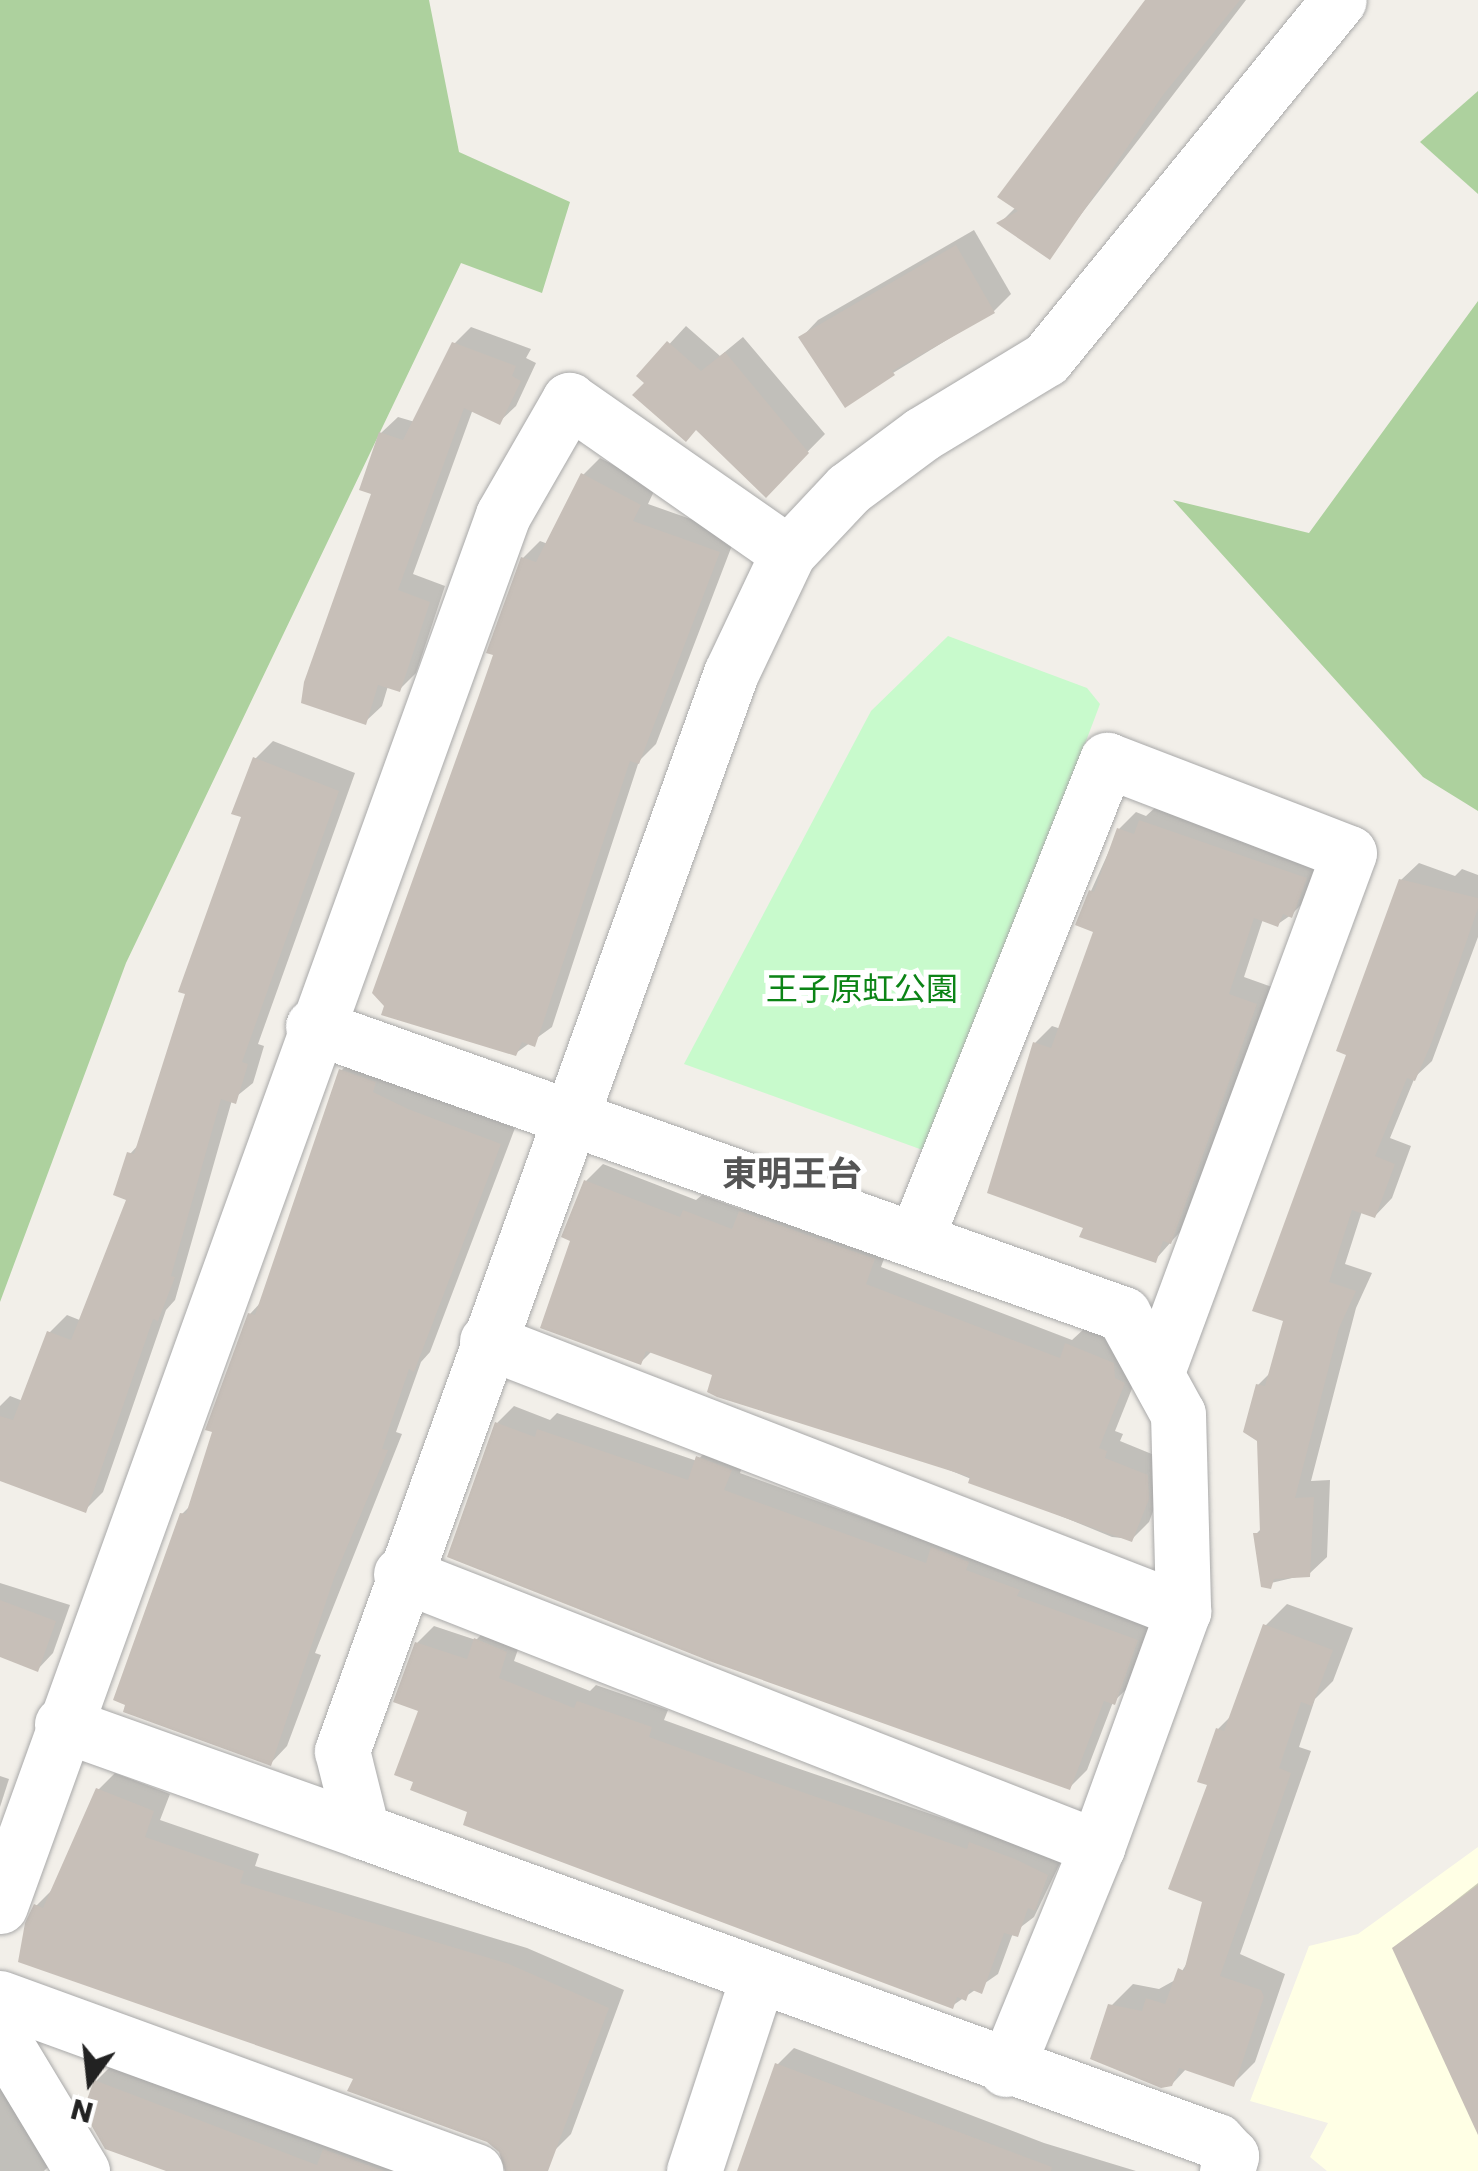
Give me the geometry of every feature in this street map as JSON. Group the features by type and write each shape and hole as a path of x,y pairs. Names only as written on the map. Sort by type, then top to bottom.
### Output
{"street":[{"path":"362,1831 342,1750 401,1574 731,673 788,553 878,467 1046,359 1340,0"},
{"path":"0,1906 313,1026 503,515 569,400 788,553"},
{"path":"916,1238 1107,760 1348,853 1158,1369"},
{"path":"313,1026 1123,1314 1158,1369 1178,1414 1183,1611 1097,1847 1006,2069"},
{"path":"488,1340 1183,1611"},
{"path":"401,1574 1097,1847"},
{"path":"62,1724 1006,2069 1217,2141 1231,2156 1226,2171"},
{"path":"694,2171 757,1979"},
{"path":"0,1998 475,2171"},
{"path":"0,2034 82,2171"}],"shaded area":[{"path":"1478,1847 1478,2171 1327,2171 1310,2157 1328,2123 1250,2101 1309,1946 1358,1934"}],"green space":[{"path":"0,0 429,0 459,152 570,202 542,293 461,263 126,963 0,1302"},
{"path":"1478,91 1478,194 1420,142"},
{"path":"1478,301 1478,811 1423,777 1173,500 1309,533"},
{"name":"王子原虹公園","path":"948,636 1087,688 1100,704 931,1153 684,1064 871,711"}],"building":[{"path":"1145,0 1240,0 1163,95 1050,260 996,223 1018,211 997,197"},
{"path":"956,245 995,313 892,371 895,375 845,408 798,337"},
{"path":"667,341 701,371 725,352 809,453 766,498 696,430 686,442 632,395 644,383 636,376"},
{"path":"452,342 516,366 512,376 521,381 500,425 464,408 398,590 430,602 400,692 378,685 366,725 301,703 304,682 371,494 359,490 379,432 403,440"},
{"path":"581,473 641,505 633,521 720,552 639,764 630,761 535,1047 522,1042 516,1056 381,1015 384,1006 372,993 493,655 486,653 521,557 536,562"},
{"path":"253,757 339,791 242,1062 248,1064 236,1104 221,1099 171,1276 175,1277 158,1321 153,1319 86,1513 0,1481 0,1416 13,1420 47,1331 71,1340 126,1200 113,1195 127,1152 134,1154 185,994 178,992 241,817 231,814"},
{"path":"1139,820 1307,878 1292,918 1283,914 1278,927 1254,918 1229,994 1257,1004 1171,1244 1163,1241 1156,1263 1079,1237 1083,1228 987,1193 1033,1042 1051,1048 1093,932 1075,925 1089,890 1094,892 1117,828 1134,834"},
{"path":"1399,879 1478,898 1478,908 1431,1044 1415,1081 1407,1078 1375,1156 1395,1164 1375,1218 1352,1210 1329,1282 1356,1291 1339,1328 1295,1498 1314,1497 1310,1577 1274,1579 1271,1589 1261,1587 1253,1533 1260,1533 1257,1441 1243,1432 1256,1384 1265,1386 1283,1321 1252,1311 1346,1055 1336,1051"},
{"path":"339,1069 376,1082 373,1092 408,1109 501,1144 414,1372 409,1369 382,1449 388,1450 334,1578 271,1766 123,1712 125,1705 113,1700 180,1513 186,1514 212,1432 205,1430 248,1313 255,1315"},
{"path":"584,1180 680,1217 683,1210 732,1229 739,1211 875,1259 866,1284 1060,1358 1065,1343 1114,1363 1115,1378 1125,1383 1099,1448 1107,1451 1105,1458 1148,1475 1149,1499 1132,1542 968,1483 970,1477 717,1397 707,1392 712,1375 646,1351 641,1365 540,1328 570,1241 561,1237"},
{"path":"495,1422 535,1437 537,1429 688,1480 696,1456 732,1470 724,1490 926,1563 931,1547 969,1562 966,1570 1020,1590 1017,1596 1138,1640 1115,1705 1104,1701 1070,1790 712,1662 447,1557"},
{"path":"0,1600 56,1621 38,1672 0,1657"},
{"path":"1263,1624 1333,1650 1312,1706 1301,1702 1279,1768 1291,1773 1220,1976 1261,1990 1264,1997 1234,2087 1179,2068 1172,2086 1161,2088 1090,2059 1108,2004 1142,2011 1146,1998 1165,2004 1178,1968 1184,1971 1202,1902 1168,1889 1207,1785 1197,1782 1216,1728 1224,1731"},
{"path":"474,1638 507,1652 499,1678 574,1708 577,1701 652,1727 649,1737 967,1849 969,1842 1048,1875 1035,1911 1028,1908 1018,1937 1004,1933 982,1994 970,1989 966,2001 957,1997 953,2009 463,1825 467,1812 410,1790 413,1782 394,1775 418,1711 393,1702 415,1642 467,1659"},
{"path":"96,1788 154,1811 145,1837 244,1871 240,1883 509,1964 609,2008 548,2171 505,2171 499,2152 487,2142 347,2091 353,2079 18,1962 25,1923 34,1904 43,1908"},
{"path":"1478,1885 1478,2135 1392,1948"},
{"path":"775,2063 1052,2167 1051,2171 737,2171"},
{"path":"94,2080 317,2165 323,2149 384,2171 166,2171 105,2149 83,2111"}],"district":[{"name":"東明王台","path":"792,1174"}]}
